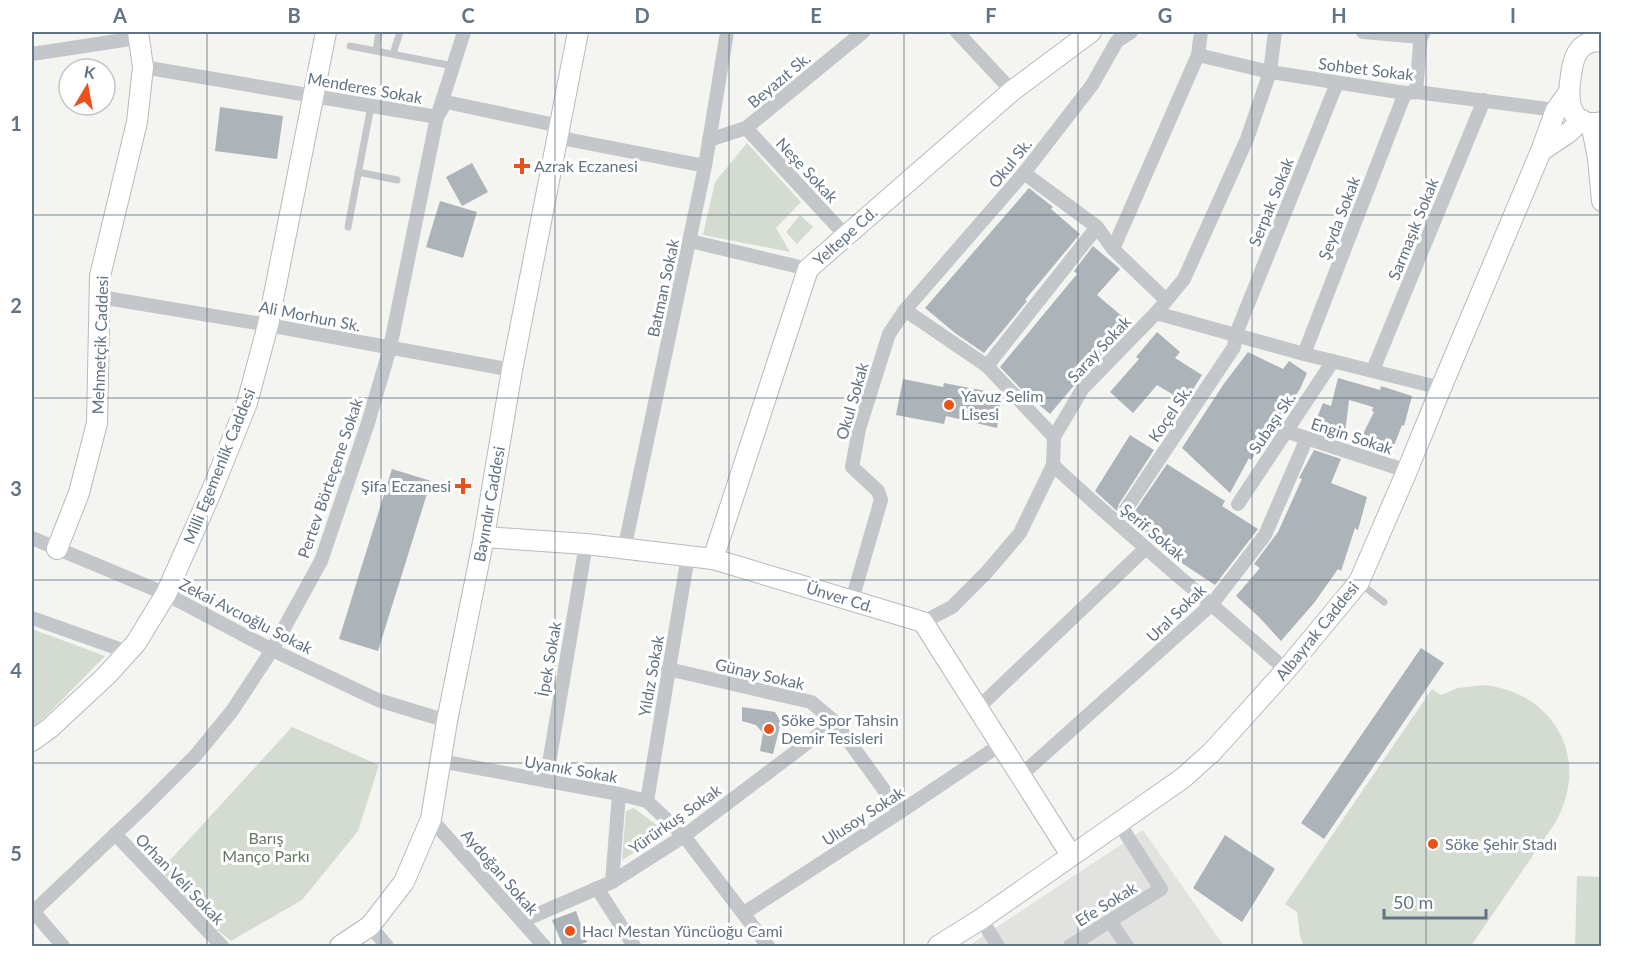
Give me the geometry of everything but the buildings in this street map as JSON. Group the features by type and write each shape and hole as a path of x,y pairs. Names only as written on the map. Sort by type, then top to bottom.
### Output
{"street":[{"name":"Milli Egemenlik Caddesi","path":"32,741 50,728 106,676 136,643 166,594 212,490 247,403 268,325 326,32"},
{"name":"Pertev Börteçene Sokak","path":"32,911 196,755 232,711 272,650 321,561 368,423 390,348 436,117 464,32"},
{"name":"Bayındır Caddesi","path":"340,946 370,926 404,882 431,819 447,721 484,537 512,370 578,32"},
{"name":"Batman Sokak","path":"624,550 705,166 727,32"},
{"name":"Beyazıt Sk.","path":"709,140 746,128 862,32"},
{"path":"957,32 1012,91"},
{"name":"Okul Sk.","path":"905,310 1024,173 1092,85 1117,41 1131,32"},
{"path":"1113,249 1198,55 1201,32"},
{"name":"Saray Sokak","path":"923,622 952,607 986,573 1020,533 1053,465 1054,437 1083,388 1156,313 1184,279 1247,139 1270,72 1275,32"},
{"path":"1363,32 1422,33"},
{"name":"Şeyda Sokak","path":"1304,354 1410,93 1422,33"},
{"name":"Yeltepe Cd.","path":"713,559 808,269 844,235 1012,91 1083,34"},
{"path":"32,54 138,35"},
{"name":"Mehmetçik Caddesi","path":"57,549 79,493 97,423 100,276 137,122 143,67 138,35"},
{"path":"1602,41 1590,43 1578,41 1569,92 1569,106 1591,122 1598,158 1602,201"},
{"name":"Sohbet Sokak","path":"1198,55 1270,72 1337,83 1556,110"},
{"name":"Menderes Sokak","path":"143,67 436,117 446,102 560,126 566,139 705,166"},
{"name":"Serpak Sokak","path":"1236,334 1337,83"},
{"name":"Albayrak Caddesi","path":"938,946 981,919 1183,778 1212,752 1286,670 1359,582 1541,151 1556,110 1569,92"},
{"name":"Sarmaşık Sokak","path":"1373,370 1484,100"},
{"path":"1541,151 1568,133 1591,122"},
{"name":"Neşe Sokak","path":"746,128 844,235"},
{"path":"1024,173 1097,227 1113,249 1166,300"},
{"path":"987,366 1097,227"},
{"path":"690,241 808,269"},
{"name":"Ali Morhun Sk.","path":"100,297 512,370"},
{"path":"905,310 987,366 1054,437"},
{"name":"Okul Sokak","path":"852,600 881,500 878,491 852,467 859,429 889,334 905,310"},
{"path":"1156,313 1304,354 1440,388"},
{"name":"Koçel Sk.","path":"1126,509 1234,347 1236,334"},
{"name":"Subaşı Sk.","path":"1238,504 1333,361"},
{"name":"Engin Sokak","path":"1285,431 1407,471"},
{"name":"Ural Sokak","path":"1020,776 1212,604 1265,535 1307,438"},
{"name":"Şerif Sokak","path":"1053,465 1113,521 1286,670"},
{"name":"Ünver Cd.","path":"484,537 586,544 713,559 923,622"},
{"name":"Zekai Avcıoğlu Sokak","path":"32,538 166,594 272,650 378,700 447,721"},
{"name":"İpek Sokak","path":"546,781 586,544"},
{"path":"977,709 1146,548"},
{"name":"Yıldız Sokak","path":"647,801 688,556"},
{"path":"32,618 128,652"},
{"path":"923,622 1071,855"},
{"name":"Günay Sokak","path":"668,669 811,702 835,722 900,812"},
{"name":"Yürürkuş Sokak","path":"522,921 612,882 684,836 835,722"},
{"name":"Ulusoy Sokak","path":"744,913 1000,745"},
{"name":"Uyanık Sokak","path":"440,761 647,801 684,836 768,946"},
{"path":"612,882 619,794"},
{"name":"Aydoğan Sokak","path":"431,819 544,946"},
{"name":"Efe Sokak","path":"1070,946 1161,889 1119,823"},
{"name":"Orhan Veli Sokak","path":"115,834 222,946"},
{"path":"597,888 634,946"},
{"path":"32,911 63,946"},
{"path":"981,919 998,946"},
{"path":"1110,921 1127,946"},
{"path":"370,926 387,946"}],"lane":[{"path":"376,51 379,32"},
{"path":"393,54 400,32"},
{"path":"350,46 453,66"},
{"path":"348,227 371,106"},
{"path":"358,172 397,180"},
{"path":"1359,582 1384,602"}],"shaded area":[{"path":"1143,830 1224,946 968,946"}],"green space":[{"path":"747,143 801,202 776,228 790,252 703,235 715,182"},
{"path":"800,215 813,227 797,244 786,232"},
{"path":"32,629 105,656 44,718 32,727"},
{"name":"Söke Şehir Stadı","path":"1484,685 1509,691 1531,701 1548,716 1560,733 1567,754 1569,776 1565,799 1555,823 1471,946 1304,946 1300,936 1297,912 1285,904 1432,689 1441,695 1458,688"},
{"name":"Barış Manço Parkı","path":"292,727 379,765 358,831 302,900 231,941 199,915 161,870"},
{"path":"634,808 667,833 622,860 626,811"},
{"path":"1577,876 1601,877 1601,946 1575,946"}],"place":[{"name":"Azrak Eczanesi","path":"522,166"},
{"name":"Yavuz Selim Lisesi","path":"949,405"},
{"name":"Şifa Eczanesi","path":"463,486"},
{"name":"Söke Spor Tahsin Demir Tesisleri","path":"769,729"},
{"name":"Söke Şehir Stadı","path":"1433,844"},
{"name":"Hacı Mestan Yüncüoğu Cami","path":"570,931"}]}
